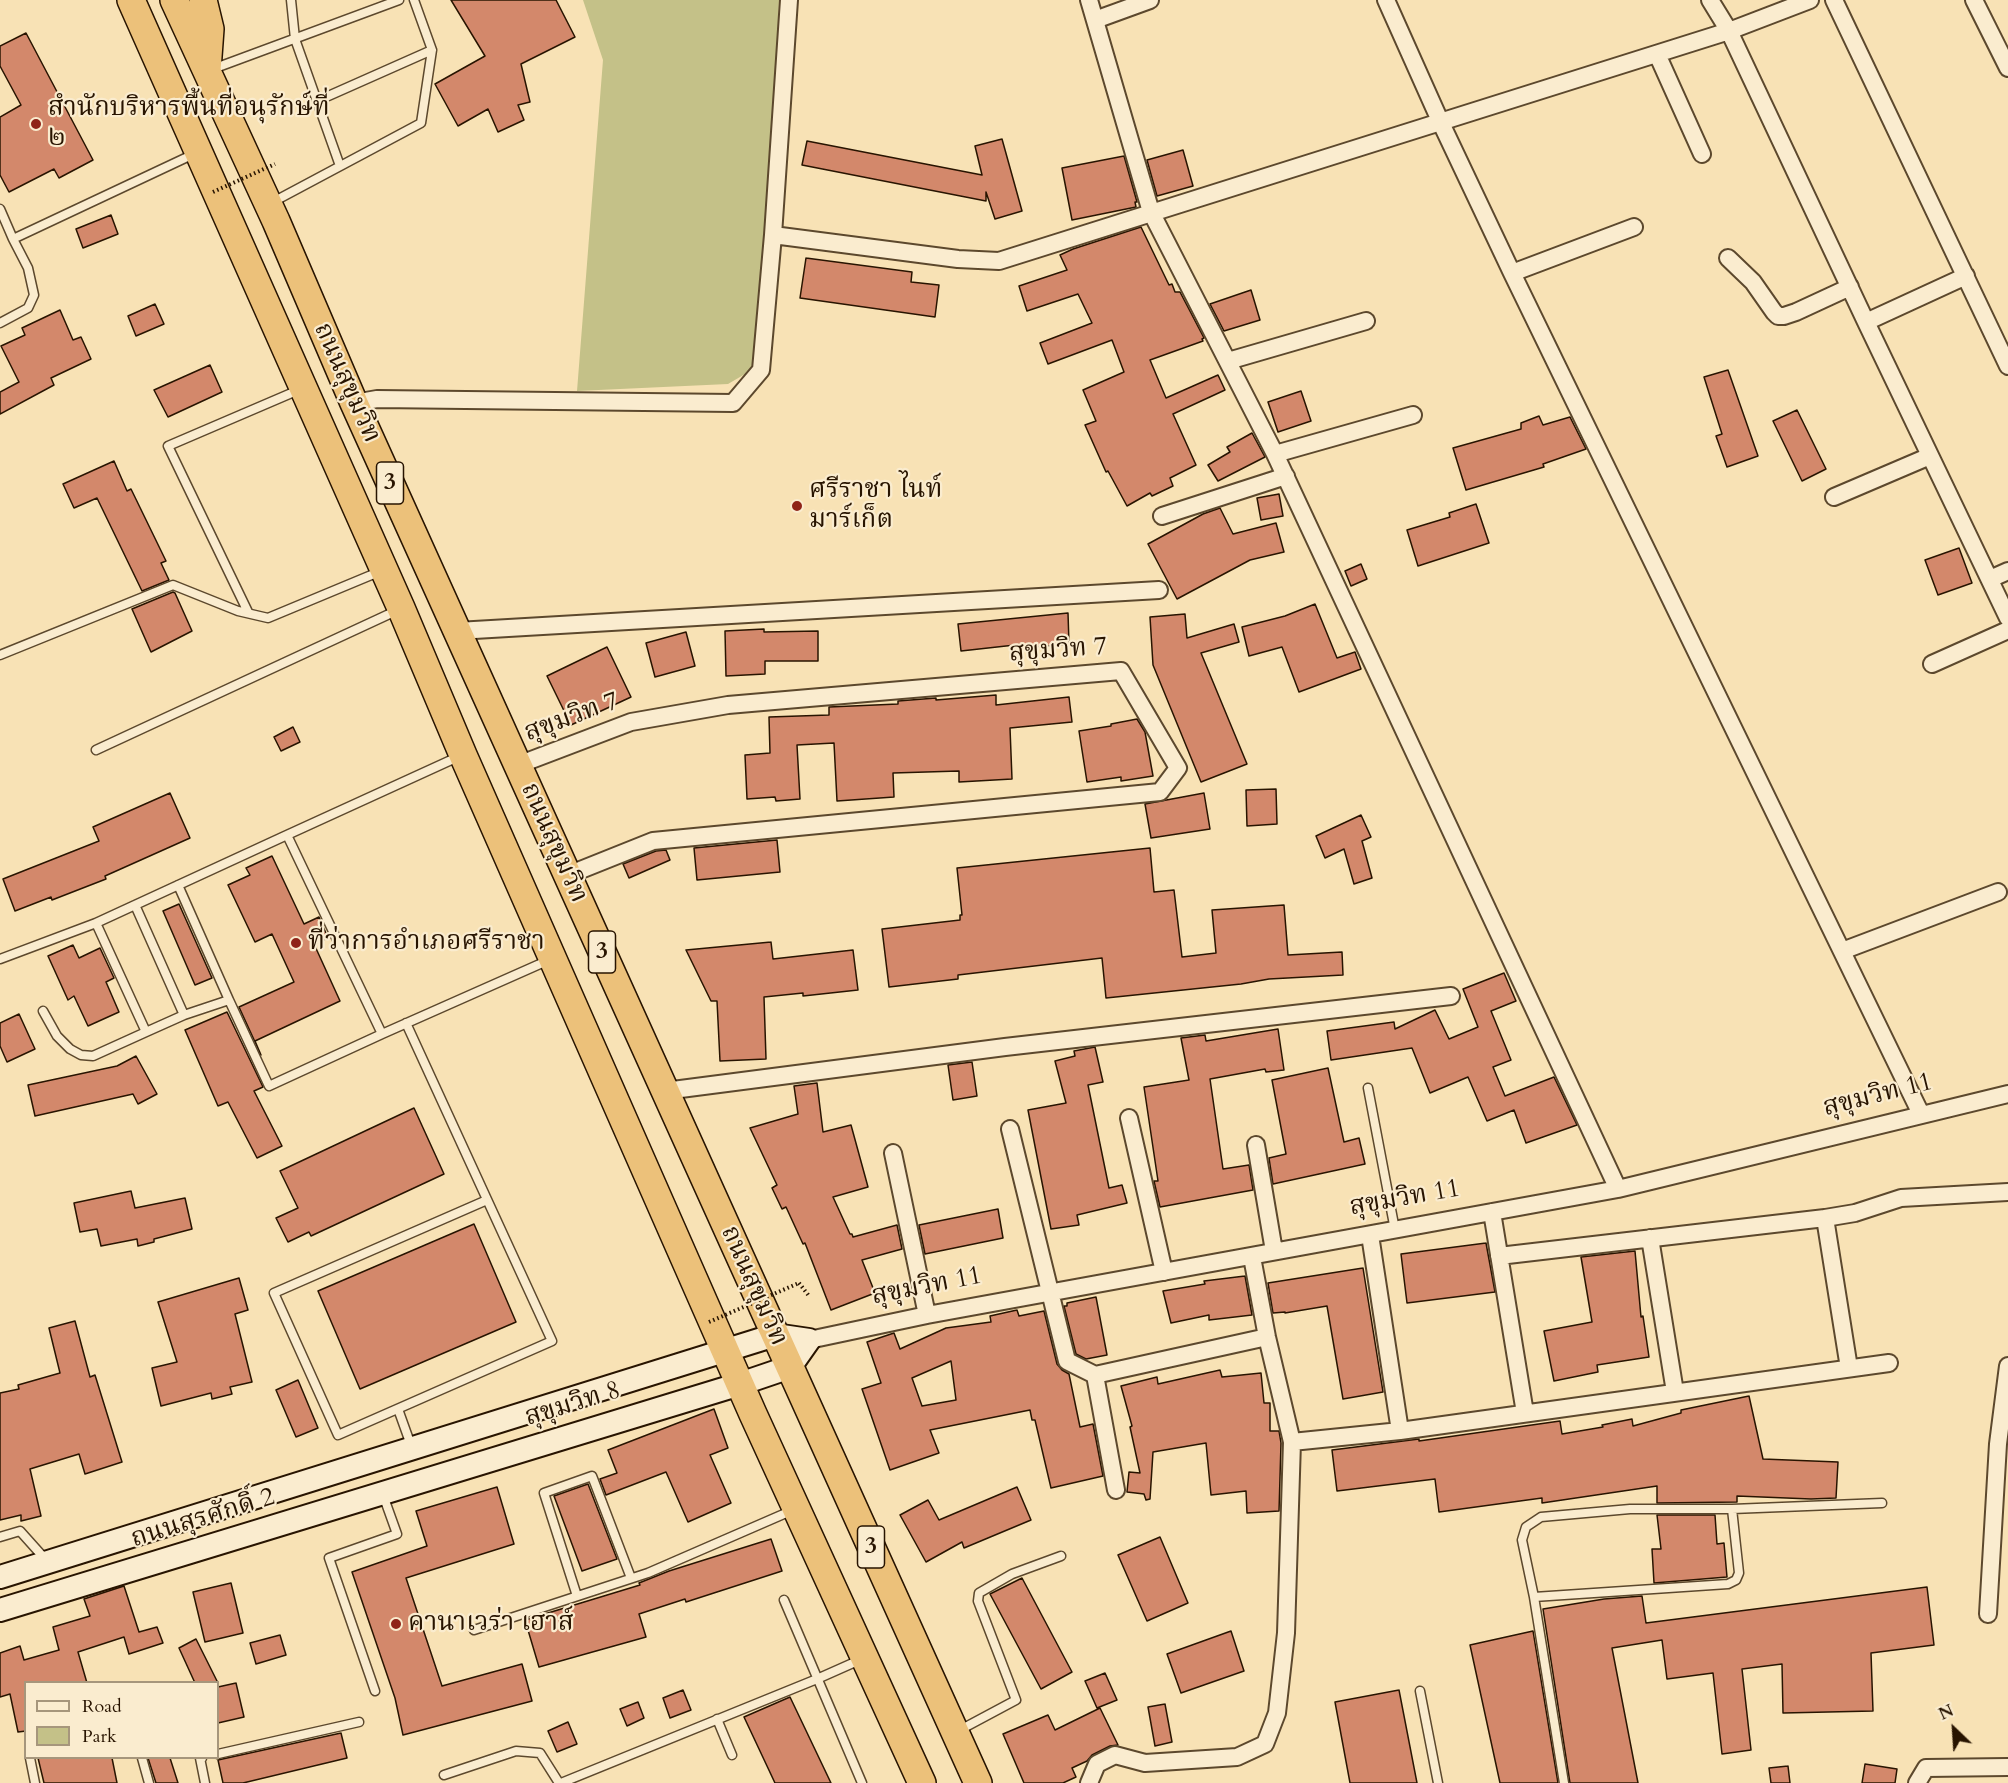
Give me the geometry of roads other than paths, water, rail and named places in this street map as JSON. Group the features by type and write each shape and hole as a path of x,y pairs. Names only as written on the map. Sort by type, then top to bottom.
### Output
{"highway":[{"name":"ถนนสุขุมวิท","path":"131,0 384,569 740,1384 922,1783"},
{"name":"ถนนสุขุมวิท","path":"174,0 268,204 354,403 978,1783"},
{"path":"203,0 210,29 207,72"}],"main road":[{"name":"สุขุมวิท 11","path":"726,1352 776,1335 809,1340"},
{"path":"740,1384 790,1367 809,1340"},
{"name":"สุขุมวิท 8","path":"413,1449 726,1352"},
{"name":"สุขุมวิท 8","path":"423,1481 740,1384"},
{"path":"413,1449 423,1481"},
{"name":"ถนนสุรศักดิ์ 2","path":"0,1577 413,1449"},
{"name":"ถนนสุรศักดิ์ 2","path":"0,1610 423,1481"},
{"path":"146,1533 155,1563"}],"street":[{"path":"354,403 377,399 732,403 761,370 789,0"},
{"path":"1089,0 1151,212 1286,476 1618,1189"},
{"path":"1095,20 1150,0"},
{"path":"1386,0 1512,273 1921,1114"},
{"path":"1710,0 1730,31 2008,618"},
{"path":"773,235 958,259 999,261 1730,31 1810,0"},
{"path":"1834,0 2008,366"},
{"path":"1974,0 2008,68"},
{"path":"1657,54 1702,154"},
{"path":"1512,273 1634,227"},
{"path":"1728,258 1753,282 1778,316 1796,312 1850,287"},
{"path":"1866,322 1966,276"},
{"path":"1228,361 1366,321"},
{"path":"1275,454 1413,415"},
{"path":"1834,497 1930,456"},
{"path":"1162,516 1286,476"},
{"path":"1990,579 2008,571"},
{"path":"457,631 1159,590"},
{"path":"1932,664 2008,630"},
{"name":"สุขุมวิท 7","path":"518,765 631,722 728,705 1121,671 1178,768 1160,792 653,841 568,875"},
{"path":"1842,951 1998,891"},
{"path":"665,1091 1005,1047 1451,996"},
{"name":"สุขุมวิท 11","path":"809,1340 927,1315 1618,1189 2008,1094"},
{"path":"1129,1118 1164,1272"},
{"path":"1010,1129 1067,1360 1095,1375 1267,1337"},
{"path":"1256,1145 1274,1251"},
{"path":"893,1153 927,1315"},
{"path":"1499,1256 1855,1214 1901,1198 2008,1192"},
{"path":"1492,1212 1525,1413"},
{"path":"1825,1218 1849,1368"},
{"path":"1370,1235 1400,1431"},
{"path":"1650,1238 1675,1392"},
{"path":"1089,1783 1097,1764 1115,1755 1145,1763 1237,1757 1264,1744 1277,1713 1286,1632 1292,1442 1267,1337 1252,1257"},
{"path":"1292,1442 1400,1431 1889,1363"},
{"path":"1988,1614 2008,1366"},
{"path":"1095,1375 1116,1490"},
{"path":"1917,1783 1926,1768 2008,1767"}],"lane":[{"path":"291,0 295,39 340,166"},
{"path":"207,72 399,0"},
{"path":"268,204 420,123 432,50 414,0"},
{"path":"317,100 432,50"},
{"path":"13,239 199,151"},
{"path":"0,209 28,268 34,295 28,308 0,323"},
{"path":"249,612 168,446 303,387"},
{"path":"0,654 173,585 238,611 268,618 384,569"},
{"path":"96,750 401,608"},
{"path":"0,959 96,923 463,754"},
{"path":"288,835 382,1034"},
{"path":"178,885 269,1086 553,958"},
{"path":"135,905 184,1015"},
{"path":"96,923 146,1032"},
{"path":"43,1011 57,1036 70,1049 81,1055 93,1056 184,1015 229,1000"},
{"path":"406,1023 552,1341 338,1435 274,1293 486,1200"},
{"path":"1368,1088 1395,1230"},
{"path":"398,1409 413,1449"},
{"path":"578,1596 544,1492 592,1476 631,1578"},
{"path":"375,1691 329,1558 397,1534 382,1495"},
{"path":"1564,1783 1534,1597 1522,1540 1526,1527 1541,1517 1630,1509 1732,1509 1882,1503"},
{"path":"474,1630 631,1578 796,1509"},
{"path":"1534,1597 1728,1584 1736,1580 1739,1573 1732,1509"},
{"path":"0,1537 20,1531 47,1562"},
{"path":"955,1732 1016,1700 978,1601 979,1593 1012,1574 1061,1556"},
{"path":"784,1600 862,1783"},
{"path":"444,1775 516,1750 540,1753 560,1783 865,1658"},
{"path":"1420,1691 1438,1783"},
{"path":"717,1719 732,1755"},
{"path":"219,1754 359,1722"},
{"path":"30,1759 34,1783"},
{"path":"142,1759 149,1783"},
{"path":"200,1759 205,1783"}],"place":[{"name":"สำนักบริหารพื้นที่อนุรักษ์ที่ ๒","path":"36,124"},
{"name":"ศรีราชา ไนท์ มาร์เก็ต","path":"797,506"},
{"name":"ที่ว่าการอำเภอศรีราชา","path":"296,943"},
{"name":"คานาเวร่า เฮาส์","path":"396,1624"}]}
